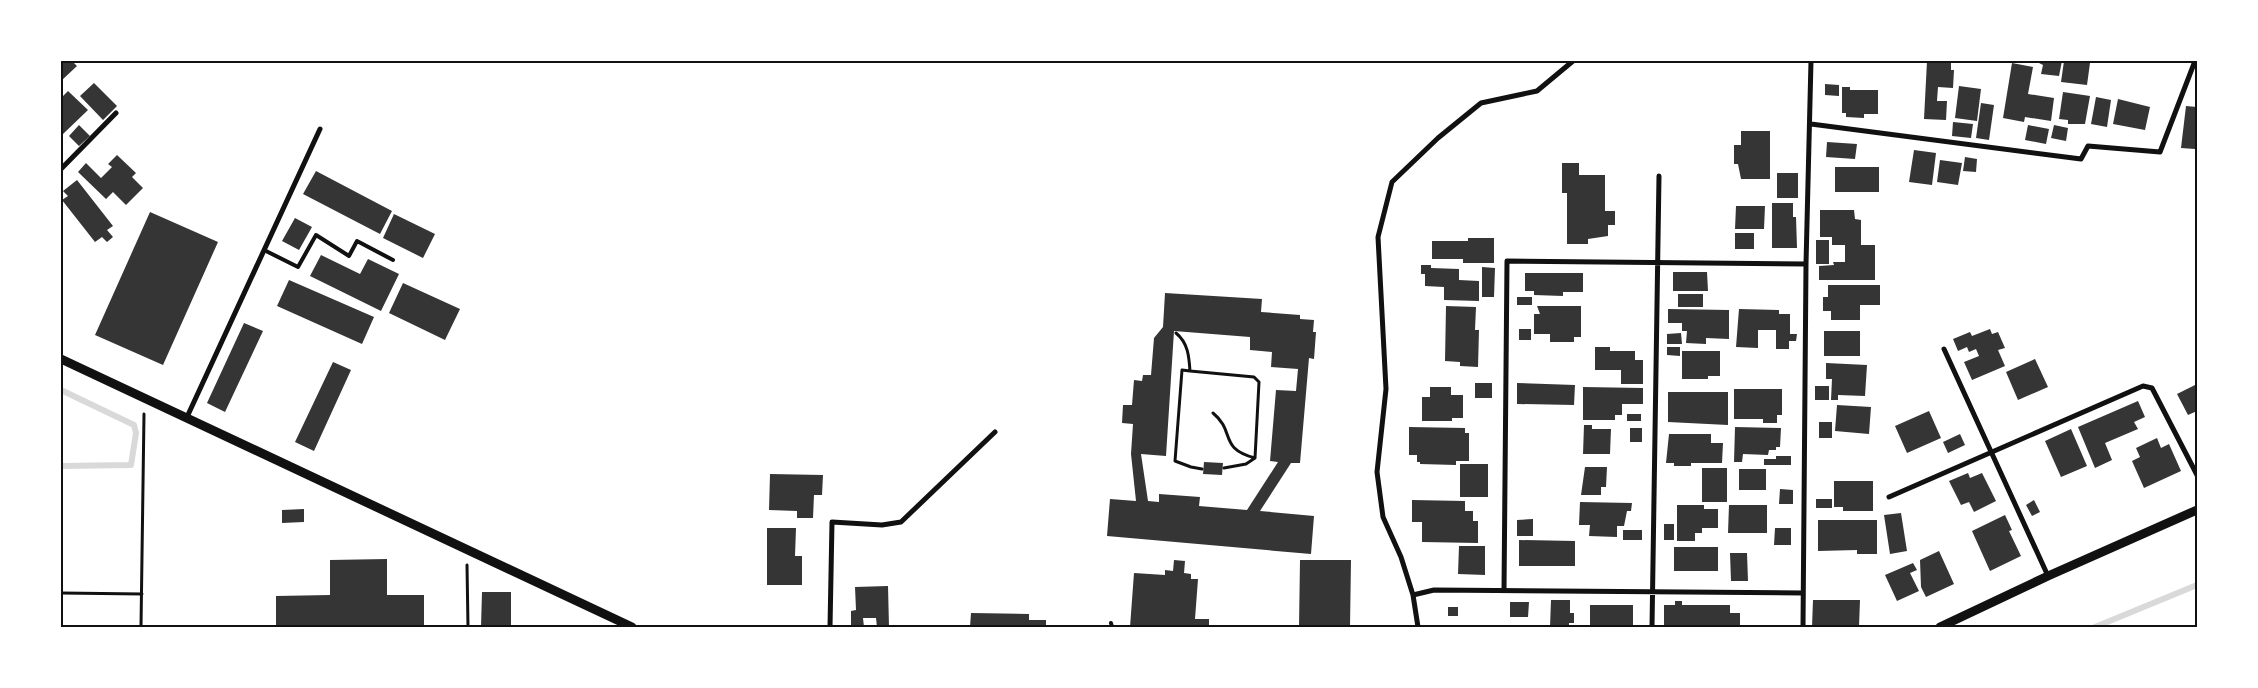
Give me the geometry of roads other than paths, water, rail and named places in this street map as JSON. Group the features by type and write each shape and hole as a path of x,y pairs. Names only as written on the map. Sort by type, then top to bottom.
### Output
{"street":[{"path":"1418,627 1413,595 1401,557 1382,517 1377,472 1386,389 1378,237 1392,182 1438,138 1481,103 1537,91 1573,61"},
{"path":"1804,627 1806,264 1812,124 1812,61"},
{"path":"1812,124 2081,159 2088,146 2160,152 2195,61"},
{"path":"61,169 116,113"},
{"path":"187,417 320,129"},
{"path":"1652,627 1659,176"},
{"path":"1504,590 1508,261 1806,264"},
{"path":"1944,349 1989,451 2048,576"},
{"path":"61,358 148,401 187,417 632,627"},
{"path":"1889,497 1989,451 2143,386 2152,388 2197,476"},
{"path":"830,627 832,522 882,525 901,522 995,432"},
{"path":"1940,627 2048,576 2197,510"},
{"path":"1413,595 1434,590 1803,593"}],"lane":[{"path":"264,250 298,267 316,235 348,256 357,241 393,260"}],"waterway":[{"path":"61,390 134,425 136,433 131,465 61,466"},
{"path":"2095,627 2197,585"}]}
